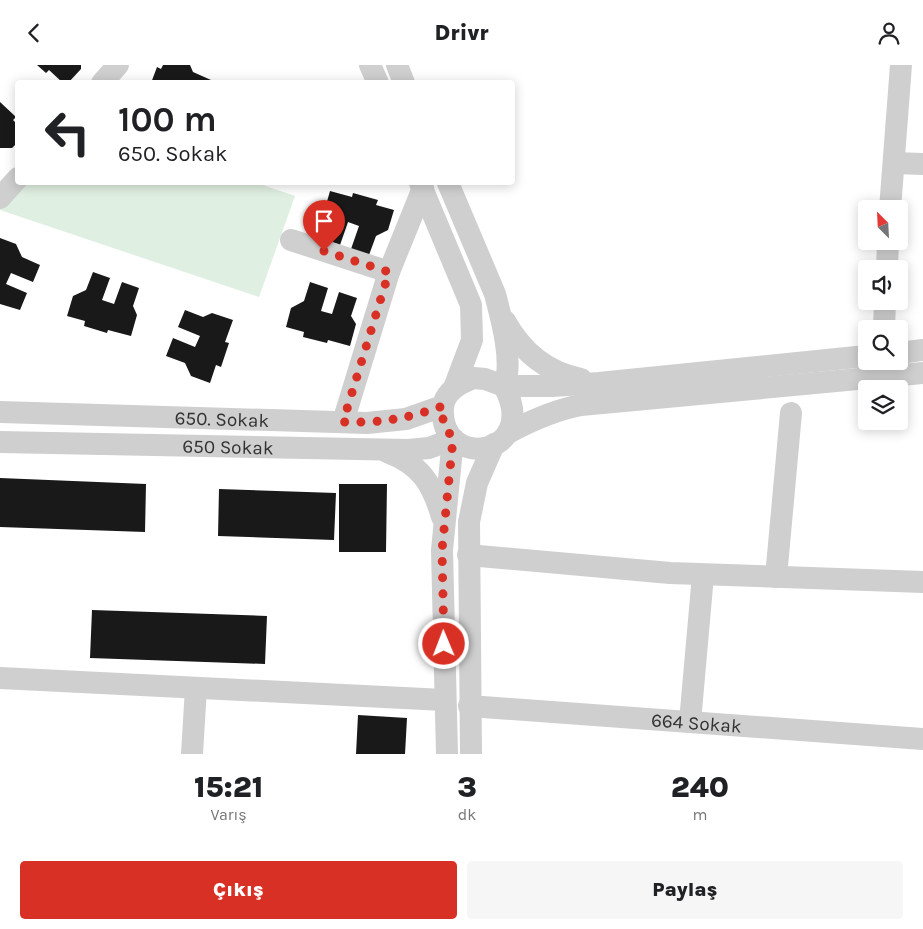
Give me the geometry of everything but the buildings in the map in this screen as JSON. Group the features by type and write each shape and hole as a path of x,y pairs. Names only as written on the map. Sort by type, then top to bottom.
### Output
{"street":[{"path":"105,80 118,65"},
{"path":"370,65 377,80"},
{"path":"891,200 900,65"},
{"path":"894,163 923,164"},
{"path":"0,198 15,181"},
{"path":"343,422 389,272 422,185"},
{"path":"422,185 471,305 472,339 449,397 443,423 453,439 468,448 480,449 534,419 564,408 581,405 923,373"},
{"path":"449,185 495,293 500,311 507,357 504,387 514,411 513,422 501,438 478,483 470,522 468,555 471,754"},
{"path":"291,240 389,272"},
{"path":"500,311 514,337 527,353 543,365 565,376 599,383"},
{"path":"908,352 923,350"},
{"path":"449,397 462,382 474,378 485,379 504,387 552,386 858,357"},
{"name":"650. Sokak","path":"0,412 387,422 406,419 449,397"},
{"path":"776,577 791,413"},
{"path":"447,754 444,700 442,550 453,439"},
{"name":"650 Sokak","path":"0,442 382,449 429,448 453,439"},
{"path":"382,449 404,458 421,471 436,498 444,526"},
{"path":"468,555 703,575 923,582"},
{"path":"690,722 703,575"},
{"path":"0,678 444,700"},
{"path":"192,754 196,688"},
{"name":"664 Sokak","path":"469,706 923,739"}],"green space":[{"path":"21,185 263,185 295,196 259,297 0,210 0,207"}],"route":[{"path":"324,251 389,272 343,422 367,423 406,419 443,406 443,423 448,434 453,439 446,493 442,550 444,644"}]}
